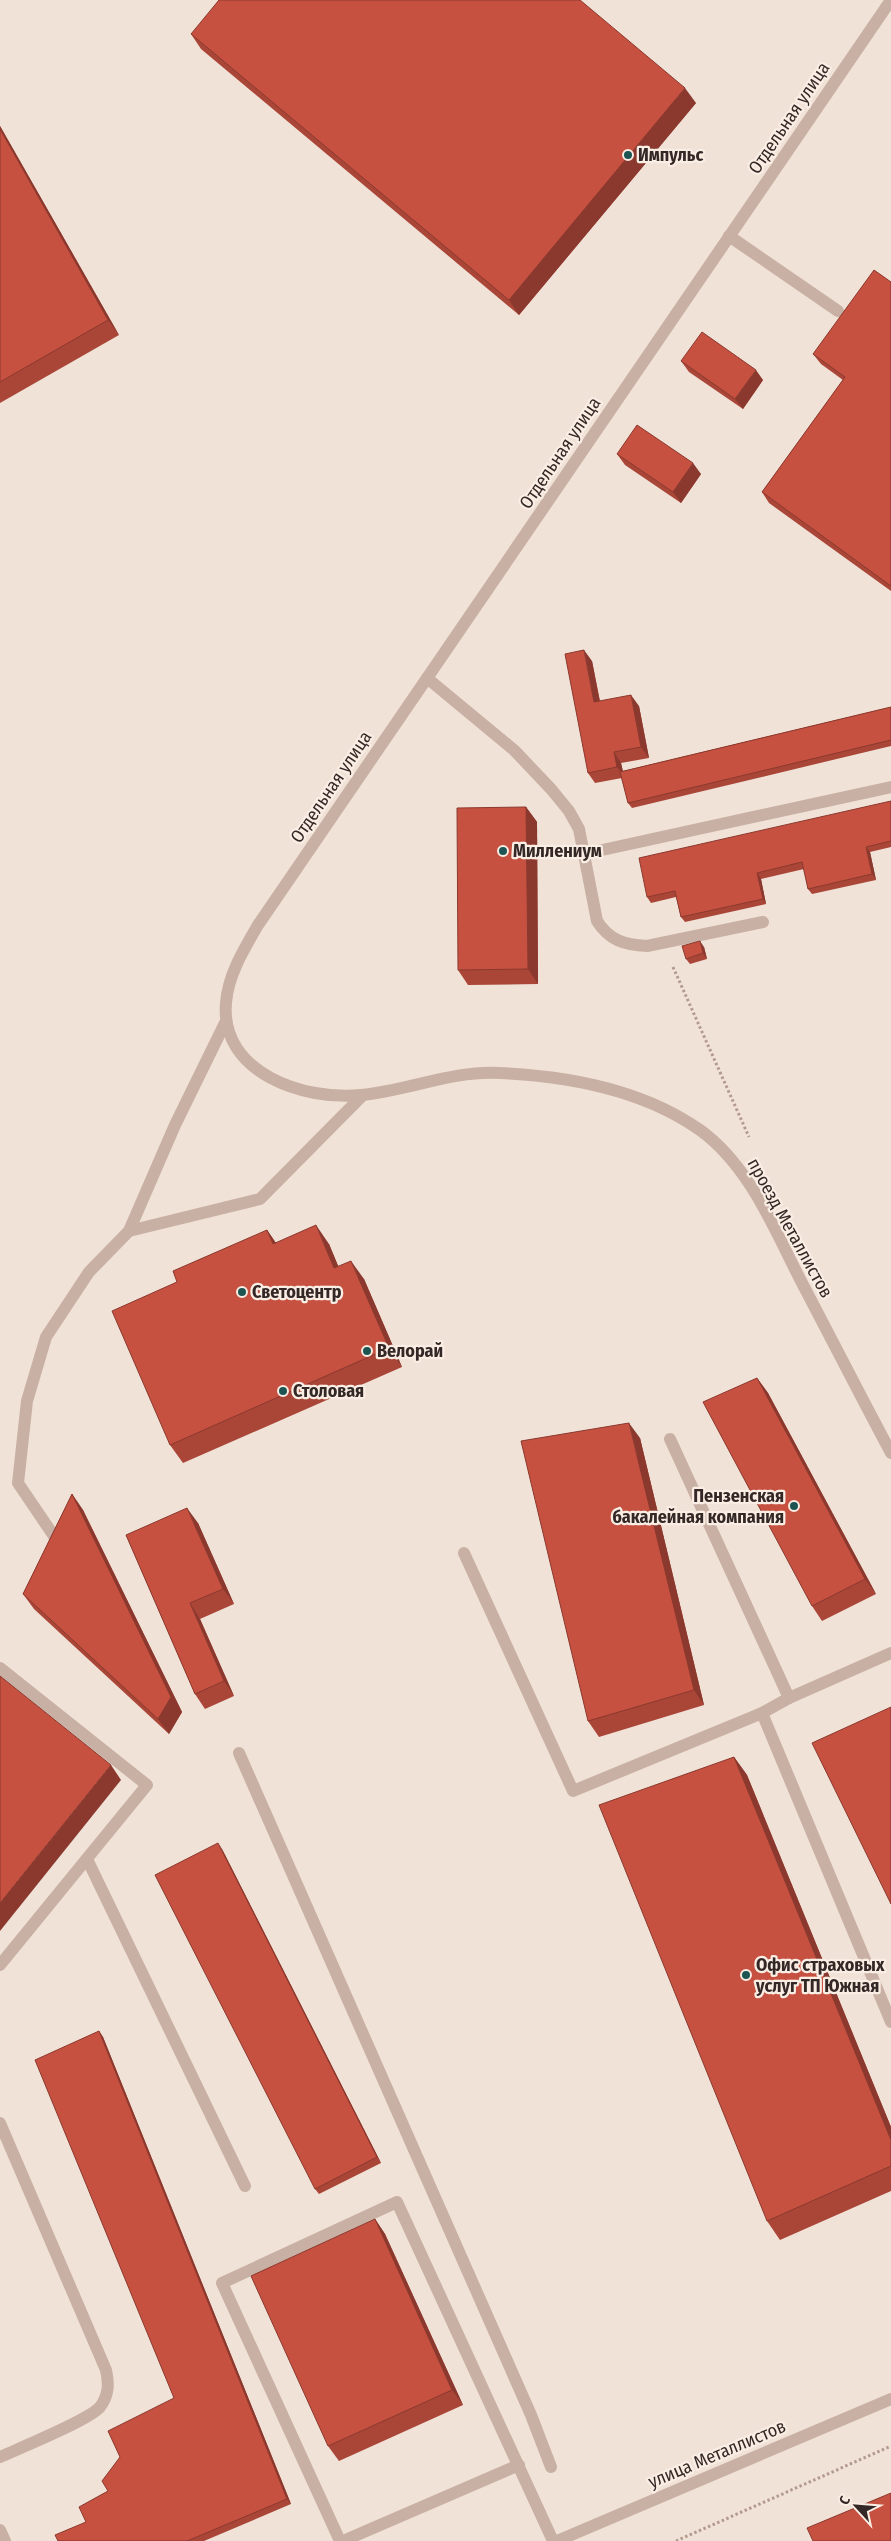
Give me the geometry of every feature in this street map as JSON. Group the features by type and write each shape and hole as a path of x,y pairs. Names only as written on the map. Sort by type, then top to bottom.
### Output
{"street":[{"name":"Отдельная улица","path":"258,925 891,0"},
{"path":"729,236 838,311"},
{"path":"428,678 514,750 551,789 579,829 597,921 605,932 617,941 632,945 663,944 763,922"},
{"path":"584,854 891,787"},
{"name":"проезд Металлистов","path":"258,925 231,979 226,1003 226,1021 230,1038 238,1053 251,1066 267,1076 309,1092 336,1097 363,1095 469,1075 497,1072 553,1077 600,1086 638,1097 670,1112 701,1131 732,1159 762,1206 891,1453"},
{"path":"63,1550 18,1483 27,1401 46,1337 89,1272 129,1231 175,1125 226,1021"},
{"path":"129,1231 260,1199 363,1095"},
{"path":"670,1439 789,1698"},
{"path":"464,1553 573,1791 762,1713 789,1698 891,1653"},
{"path":"0,1668 147,1785 0,1965"},
{"path":"762,1713 891,2022"},
{"path":"239,1753 531,2415 551,2467"},
{"path":"87,1860 245,2186"},
{"path":"0,2123 106,2370 109,2385 107,2395 94,2412 0,2458"},
{"path":"518,2465 342,2541 222,2283 398,2202 518,2465 555,2541"},
{"name":"улица Металлистов","path":"555,2541 891,2399"},
{"path":"0,2530 5,2541"}],"path":[{"path":"663,944 749,1138"},
{"path":"676,2541 891,2446"}],"building":[{"path":"219,0 580,0 685,88 509,300 191,34"},
{"path":"0,129 108,320 0,382"},
{"path":"874,270 891,282 891,586 762,492 845,377 813,354"},
{"path":"702,332 756,370 735,399 681,361"},
{"path":"637,425 693,463 673,492 617,454"},
{"path":"584,650 594,702 631,695 641,747 614,752 617,767 588,773 565,654"},
{"path":"891,707 891,740 628,803 620,772"},
{"path":"891,801 891,841 866,847 872,874 808,889 802,862 757,873 763,899 681,917 675,891 647,897 639,858"},
{"path":"526,807 528,969 458,970 457,808"},
{"path":"700,941 703,953 686,959 682,946"},
{"path":"316,1225 334,1268 351,1261 389,1348 170,1445 112,1311 177,1282 173,1271 267,1230 273,1244"},
{"name":"Пензенская бакалейная компания","path":"757,1378 865,1579 812,1606 703,1402"},
{"path":"629,1423 694,1690 588,1721 521,1441"},
{"path":"72,1494 171,1697 158,1719 23,1594"},
{"path":"187,1508 223,1589 190,1603 224,1681 195,1694 126,1535"},
{"path":"0,1676 111,1765 0,1903"},
{"path":"891,1707 891,1904 812,1743"},
{"path":"734,1757 891,2140 891,2166 767,2221 599,1805"},
{"path":"218,1843 377,2157 315,2189 155,1875"},
{"path":"99,2031 287,2499 187,2541 58,2541 55,2535 86,2522 79,2507 108,2491 102,2481 120,2457 108,2431 174,2398 35,2060"},
{"path":"375,2219 452,2390 328,2446 251,2276"},
{"path":"891,2493 891,2541 813,2541 807,2528"}],"place":[{"name":"Импульс","path":"628,155"},
{"name":"Миллениум","path":"503,851"},
{"name":"Светоцентр","path":"242,1292"},
{"name":"Велорай","path":"367,1351"},
{"name":"Столовая","path":"283,1391"},
{"name":"Пензенская бакалейная компания","path":"794,1506"},
{"name":"Офис страховых услуг ТП Южная","path":"746,1975"}]}
